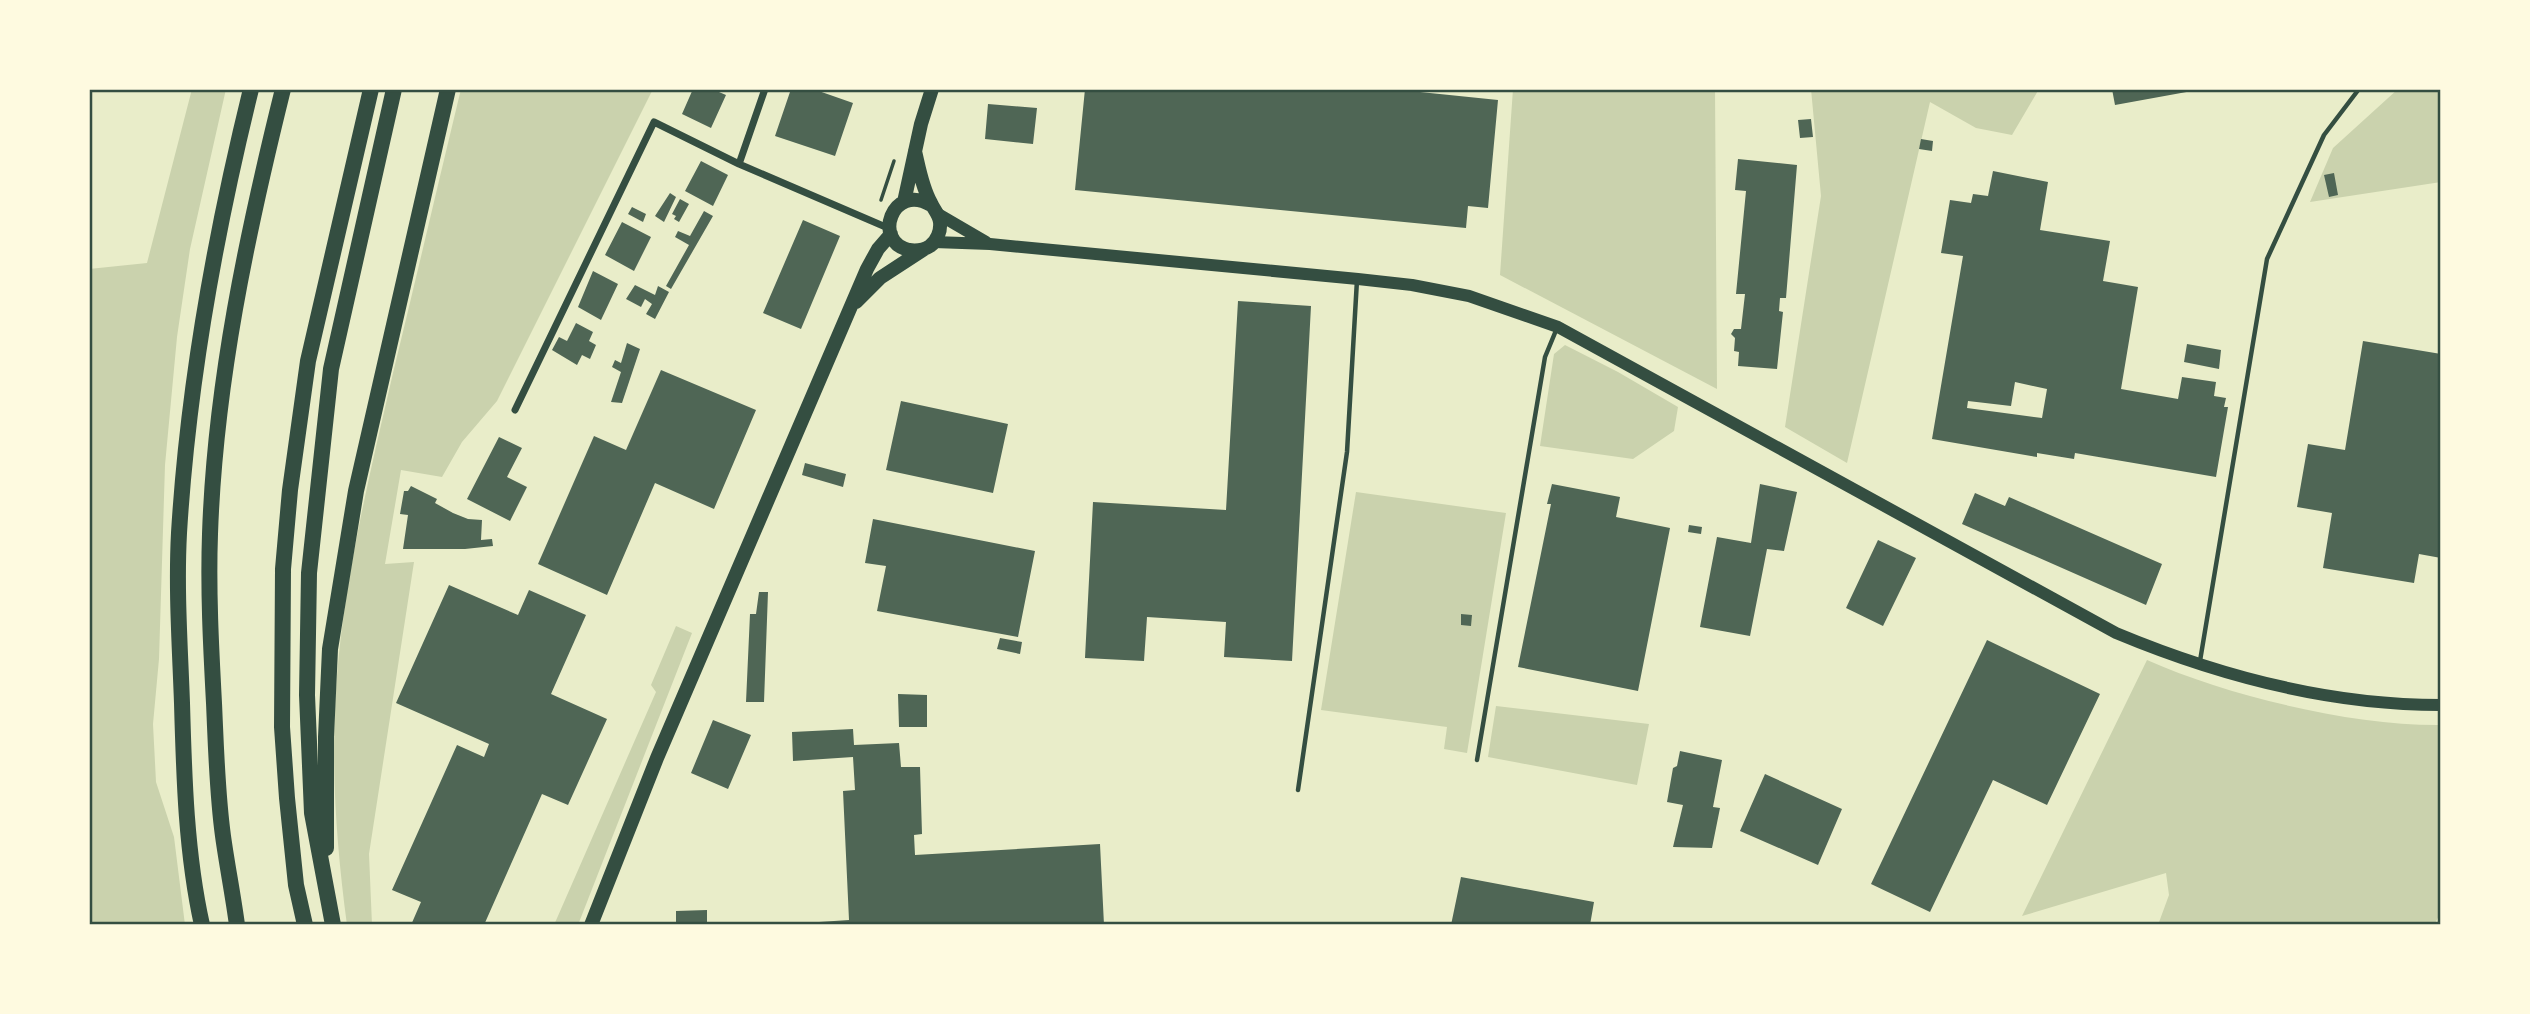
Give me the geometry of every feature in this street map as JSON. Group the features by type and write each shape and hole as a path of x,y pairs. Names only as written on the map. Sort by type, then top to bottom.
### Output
{"highway":[{"path":"202,925 190,842 184,768 179,536 188,424 205,313 233,166 251,89"},
{"path":"237,925 222,834 216,763 210,622 210,532 220,412 248,233 283,89"},
{"path":"305,925 296,885 286,798 282,727 283,569 290,490 308,361 372,89"},
{"path":"333,925 311,800 307,695 309,573 331,369 394,89"},
{"path":"326,892 326,737 330,649 356,491 448,89"}],"main road":[{"path":"904,202 932,89"},
{"path":"849,311 880,278 930,245 940,229 915,151"},
{"path":"591,925 657,758 867,269 890,231 892,212 904,202 918,200 990,244"},
{"path":"890,231 901,247 918,250 930,245 990,244 1357,279 1412,285 1469,296 1558,327 2116,632 2199,665 2275,686 2358,701 2441,705"}],"street":[{"path":"740,163 765,89"},
{"path":"515,410 654,122 890,231"}],"lane":[{"path":"2199,665 2267,259 2324,135 2359,89"},
{"path":"1298,790 1347,452 1357,279"},
{"path":"1477,760 1545,357 1558,327"}],"green space":[{"path":"192,89 226,89 190,249 177,337 165,465 159,659 153,724 156,782 174,837 185,925 89,925 89,269 147,263"},
{"path":"461,89 653,89 497,401 462,442 442,477 401,470 385,564 414,562 369,854 372,925 347,925 337,832 334,769 337,676 346,600 376,448"},
{"path":"1513,89 1715,89 1717,389 1500,275"},
{"path":"1811,89 2039,89 2012,135 1976,128 1930,102 1847,463 1785,427 1821,196"},
{"path":"2398,89 2441,89 2441,182 2310,202 2333,148"},
{"path":"1565,345 1678,407 1674,431 1633,459 1540,446 1554,354"},
{"path":"1356,492 1506,513 1467,753 1444,749 1447,727 1321,710"},
{"path":"676,626 692,633 578,925 554,925 656,692 651,685"},
{"path":"2147,660 2252,697 2291,706 2369,720 2441,725 2441,912 2434,925 2158,925 2169,895 2166,873 2022,916"},
{"path":"1496,706 1649,724 1637,785 1488,757"}],"building":[{"path":"693,89 712,89 726,95 711,128 682,114"},
{"path":"791,89 813,89 853,103 835,156 775,136"},
{"path":"1085,89 1391,89 1498,100 1488,208 1468,206 1466,228 1075,190"},
{"path":"2112,89 2192,89 2192,91 2115,105"},
{"path":"988,104 1037,108 1033,144 985,139"},
{"path":"1811,119 1813,137 1800,138 1798,120"},
{"path":"1921,139 1933,141 1932,151 1919,149"},
{"path":"1738,159 1797,165 1786,298 1780,298 1779,311 1783,312 1777,369 1738,366 1739,352 1734,351 1735,338 1731,334 1734,329 1741,329 1745,294 1736,294 1746,191 1735,190"},
{"path":"701,161 728,175 713,206 685,191"},
{"path":"1993,171 2048,182 2040,230 2110,241 2103,281 2138,287 2121,389 2178,399 2182,377 2216,382 2214,396 2226,398 2224,407 2228,407 2216,477 2075,453 2074,459 2037,453 2037,457 1932,439 1963,256 1941,253 1950,200 1971,203 1973,194 1988,196","holes":["2015,382 2047,389 2042,418 1967,408 1968,401 2011,406"]},
{"path":"2334,173 2338,195 2329,197 2324,175"},
{"path":"670,193 676,197 664,222 655,216"},
{"path":"680,199 689,204 679,222 672,214"},
{"path":"632,207 646,214 643,222 628,214"},
{"path":"704,211 713,216 671,289 666,286 689,245 675,237 678,231 690,236"},
{"path":"803,220 840,236 801,329 763,313"},
{"path":"622,222 651,237 634,271 605,255"},
{"path":"593,271 618,284 601,320 578,307"},
{"path":"635,285 655,295 658,286 669,292 655,319 646,314 652,304 645,299 641,307 626,299"},
{"path":"1238,301 1311,306 1292,661 1224,657 1226,622 1147,617 1144,661 1085,658 1093,502 1226,510"},
{"path":"576,323 593,332 589,341 596,345 590,359 582,355 577,365 552,350 559,337 567,341"},
{"path":"2363,341 2441,354 2441,558 2419,554 2414,583 2323,568 2332,513 2297,507 2308,444 2345,450"},
{"path":"627,343 640,349 622,403 611,402 621,372 612,367 615,360 621,363"},
{"path":"2187,344 2221,350 2219,369 2184,362"},
{"path":"661,370 756,410 714,509 655,483 607,595 538,564 594,436 626,450"},
{"path":"901,401 1008,424 993,493 886,470"},
{"path":"499,437 522,448 507,477 527,487 510,521 467,499"},
{"path":"805,463 846,474 843,487 802,475"},
{"path":"1552,484 1620,497 1616,517 1670,528 1638,691 1518,667 1551,504 1547,504"},
{"path":"1760,484 1797,492 1784,551 1767,549 1750,636 1700,627 1717,537 1751,543"},
{"path":"411,486 437,499 435,503 453,513 468,519 482,520 481,540 492,539 493,546 403,549 408,515 400,514 404,491 408,491"},
{"path":"1975,493 2005,506 2009,497 2162,564 2146,605 1962,524"},
{"path":"873,519 1035,551 1018,637 877,611 886,566 865,563"},
{"path":"1689,525 1702,527 1701,534 1688,532"},
{"path":"1878,540 1916,558 1883,626 1846,608"},
{"path":"449,585 518,615 529,590 586,615 551,694 607,719 568,805 542,794 484,925 411,925 421,902 392,890 457,745 484,757 489,744 396,703"},
{"path":"759,592 768,592 764,702 746,702 750,614 756,614"},
{"path":"1461,614 1472,615 1471,626 1461,625"},
{"path":"1000,638 1022,642 1020,654 997,649"},
{"path":"1987,640 2100,694 2047,805 1993,780 1930,912 1871,884"},
{"path":"898,694 927,695 927,727 899,727"},
{"path":"713,720 751,735 728,789 691,773"},
{"path":"853,729 854,745 899,743 901,767 920,767 922,834 914,835 915,855 1100,844 1104,925 804,925 849,920 843,791 855,790 853,757 793,761 792,732"},
{"path":"1680,751 1722,760 1713,807 1720,808 1712,848 1673,847 1683,805 1667,802 1673,768 1677,766"},
{"path":"1765,774 1842,809 1818,865 1740,831"},
{"path":"1461,877 1594,902 1590,925 1451,925"},
{"path":"707,910 707,925 676,925 676,911"}]}
